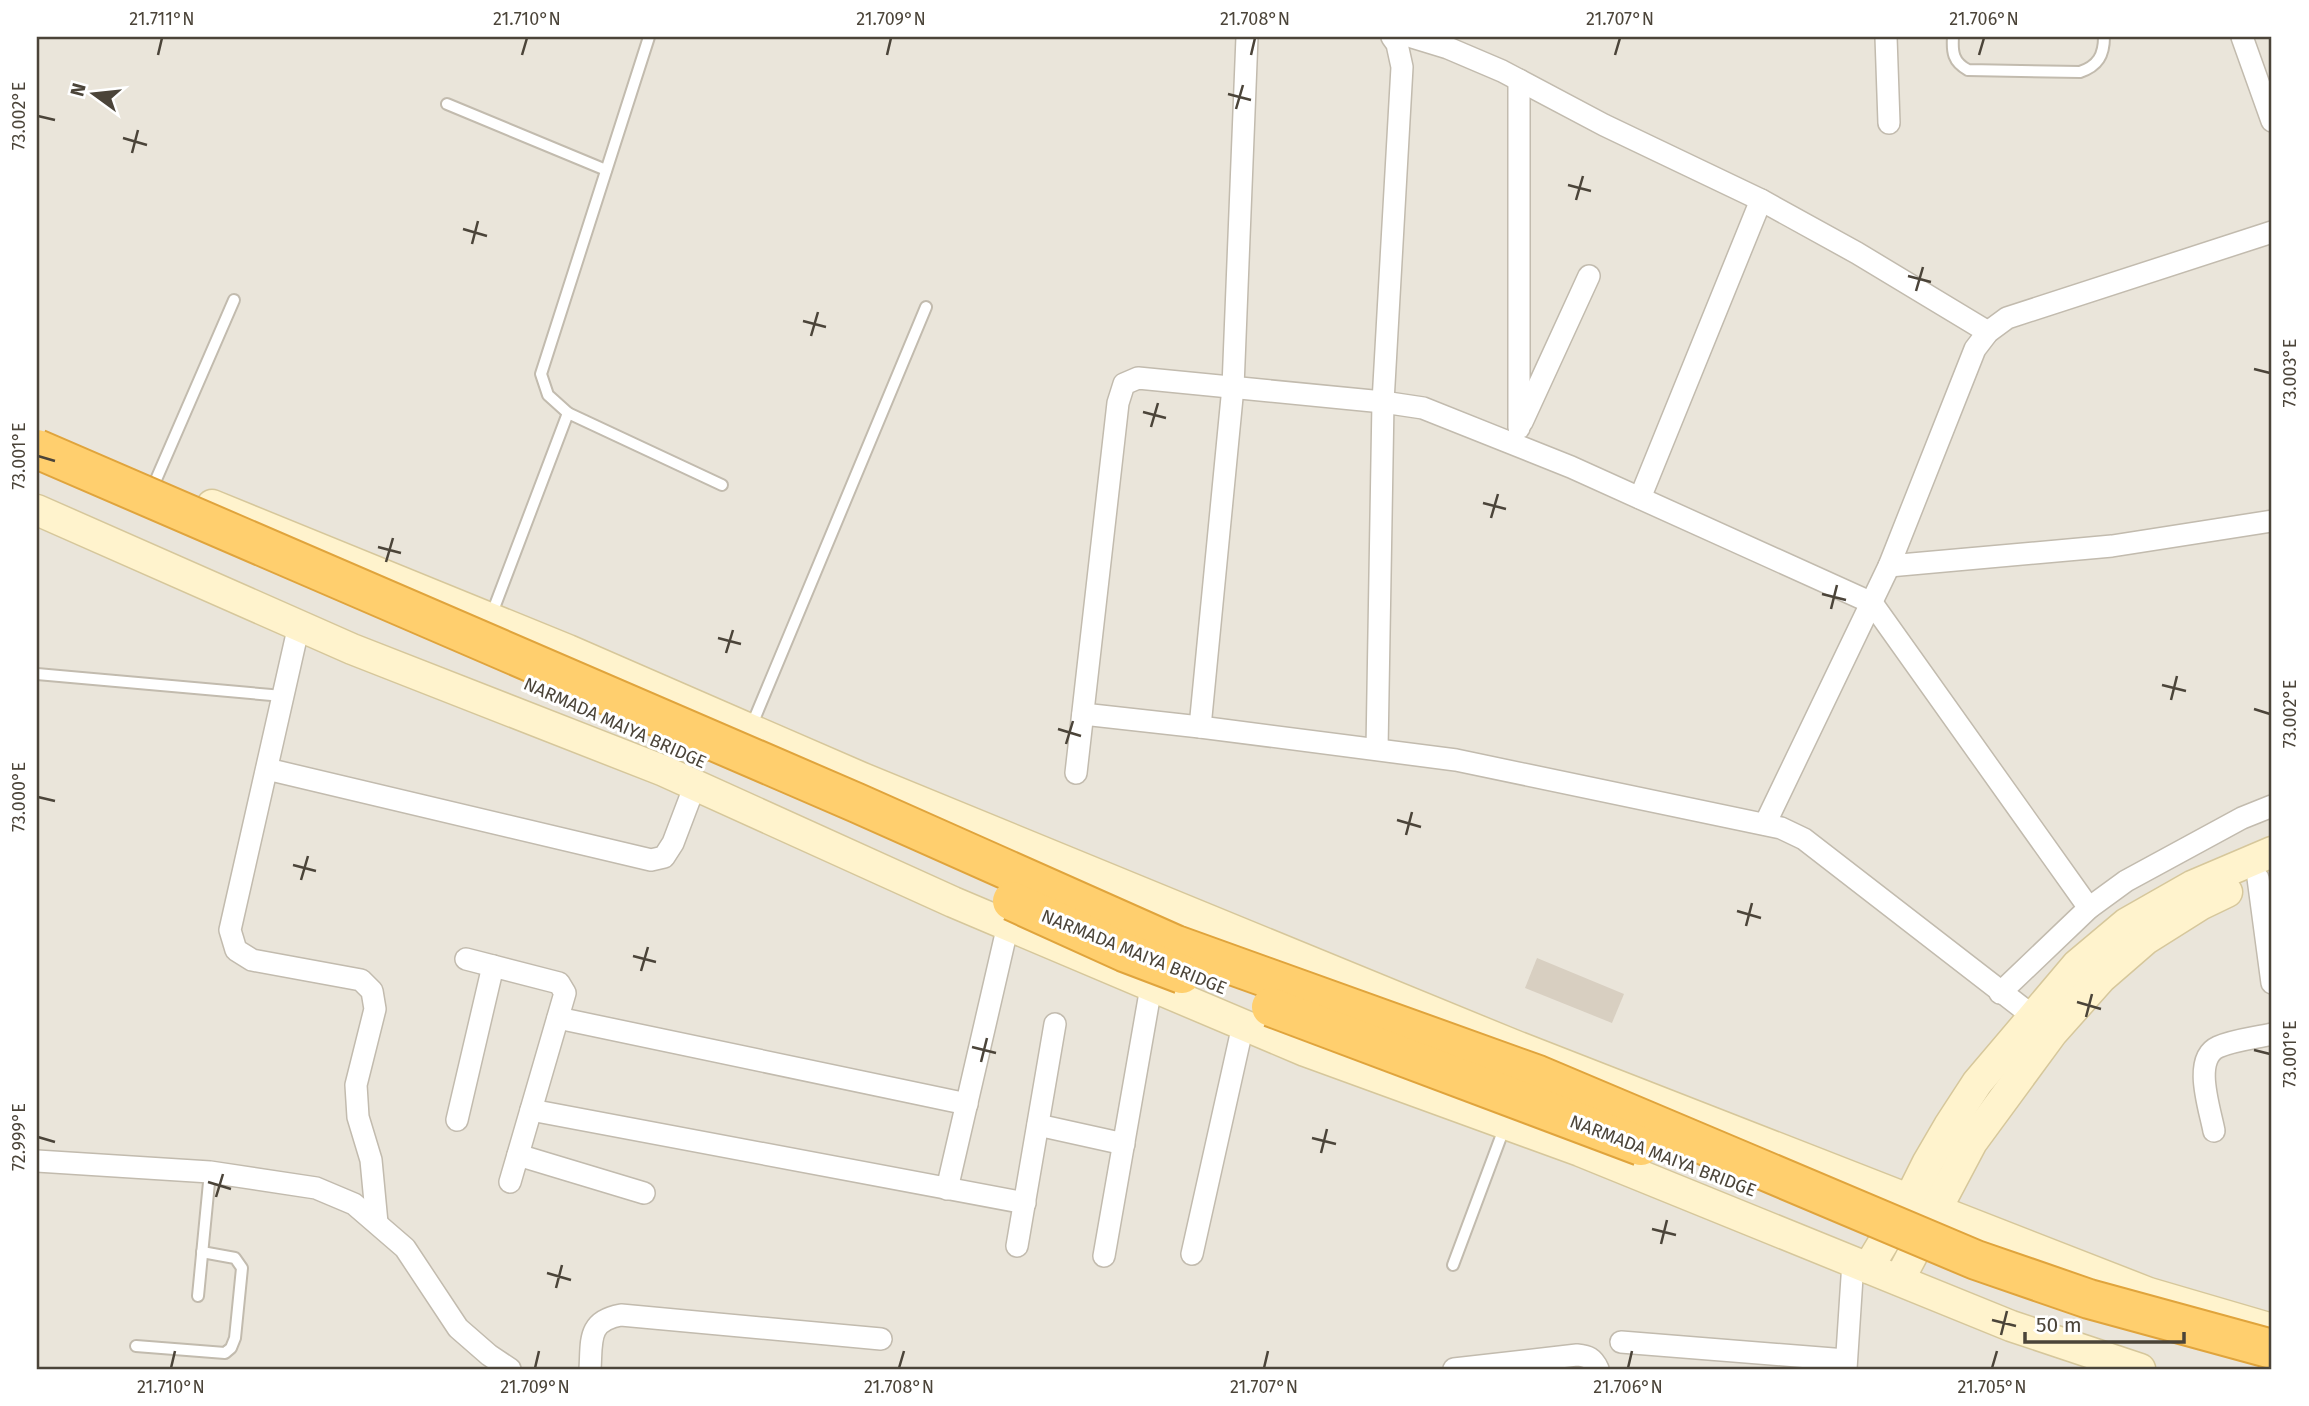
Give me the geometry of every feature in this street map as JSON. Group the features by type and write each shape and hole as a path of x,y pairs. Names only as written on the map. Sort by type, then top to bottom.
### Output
{"highway":[{"path":"37,449 844,798 1176,945 1538,1075 1976,1260 2089,1299 2272,1349"},
{"name":"NARMADA MAIYA BRIDGE","path":"37,475 259,573 564,699 1124,951 1699,1168 2023,1303 2218,1363 2253,1369"}],"street":[{"path":"1200,727 1233,387 1247,37"},
{"path":"1377,749 1383,402 1402,67 1397,44 1392,37"},
{"path":"1412,37 1458,52 1519,80 1604,125 1761,201 1857,253 1987,332"},
{"path":"1886,37 1889,123"},
{"path":"2242,37 2272,121"},
{"path":"1515,436 1519,80"},
{"path":"1640,498 1761,201"},
{"path":"1765,824 1889,566 1975,349 1987,332 2007,318 2272,232"},
{"path":"1515,436 1589,276"},
{"path":"1076,773 1118,403 1124,384 1138,377 1383,402 1423,408 1515,436 1640,498 1872,603 2089,908"},
{"path":"37,434 490,618 860,777 1511,1044 2149,1293 2272,1329"},
{"path":"37,510 352,649 695,785 1008,925 1304,1051 1580,1151 2011,1326 2140,1369"},
{"path":"1889,566 2112,546 2272,521"},
{"path":"299,625 230,930 236,950 252,960 361,981 372,992 375,1009 356,1085 358,1118 370,1160 377,1223"},
{"path":"1083,715 1200,727 1455,760 1781,828 1804,839 2042,1024"},
{"path":"267,769 651,860 664,857 673,843 695,785"},
{"path":"2000,993 2089,908 2126,881 2242,818 2272,806"},
{"path":"1621,1342 1846,1365 1861,1265 1909,1200 1928,1162 1977,1083 2042,1024 2146,939 2200,905 2268,868 2272,983"},
{"path":"947,1189 1008,925"},
{"path":"466,959 559,983 565,993 510,1182"},
{"path":"457,1120 493,967"},
{"path":"1104,1256 1151,986"},
{"path":"558,1017 967,1104"},
{"path":"1017,1246 1055,1024"},
{"path":"1899,1280 1972,1142 2042,1024"},
{"path":"1192,1254 1243,1025"},
{"path":"2214,1130 2203,1074 2209,1055 2216,1048 2272,1034"},
{"path":"531,1110 1025,1203"},
{"path":"1038,1125 1124,1144"},
{"path":"518,1155 644,1193"},
{"path":"37,1161 210,1172 316,1188 354,1204 405,1248 458,1328 510,1369"},
{"path":"590,1369 592,1334 606,1318 621,1315 881,1339"},
{"path":"1454,1369 1538,1364 1588,1356 1598,1369"}],"lane":[{"path":"649,37 541,374 548,395 568,413 722,485"},
{"path":"1953,37 1955,59 1960,66 1968,70 2080,72 2094,66 2100,58 2104,37"},
{"path":"447,104 606,170"},
{"path":"155,482 234,300"},
{"path":"750,730 926,307"},
{"path":"490,618 568,413"},
{"path":"37,674 283,696"},
{"path":"1454,1265 1506,1124"},
{"path":"198,1296 210,1172"},
{"path":"136,1346 225,1353 231,1348 235,1338 242,1268 235,1258 202,1252"}],"shaded area":[{"path":"37,37 2272,37 2272,1369 37,1369"}],"building":[{"path":"1537,958 1624,994 1612,1023 1525,988"}]}
